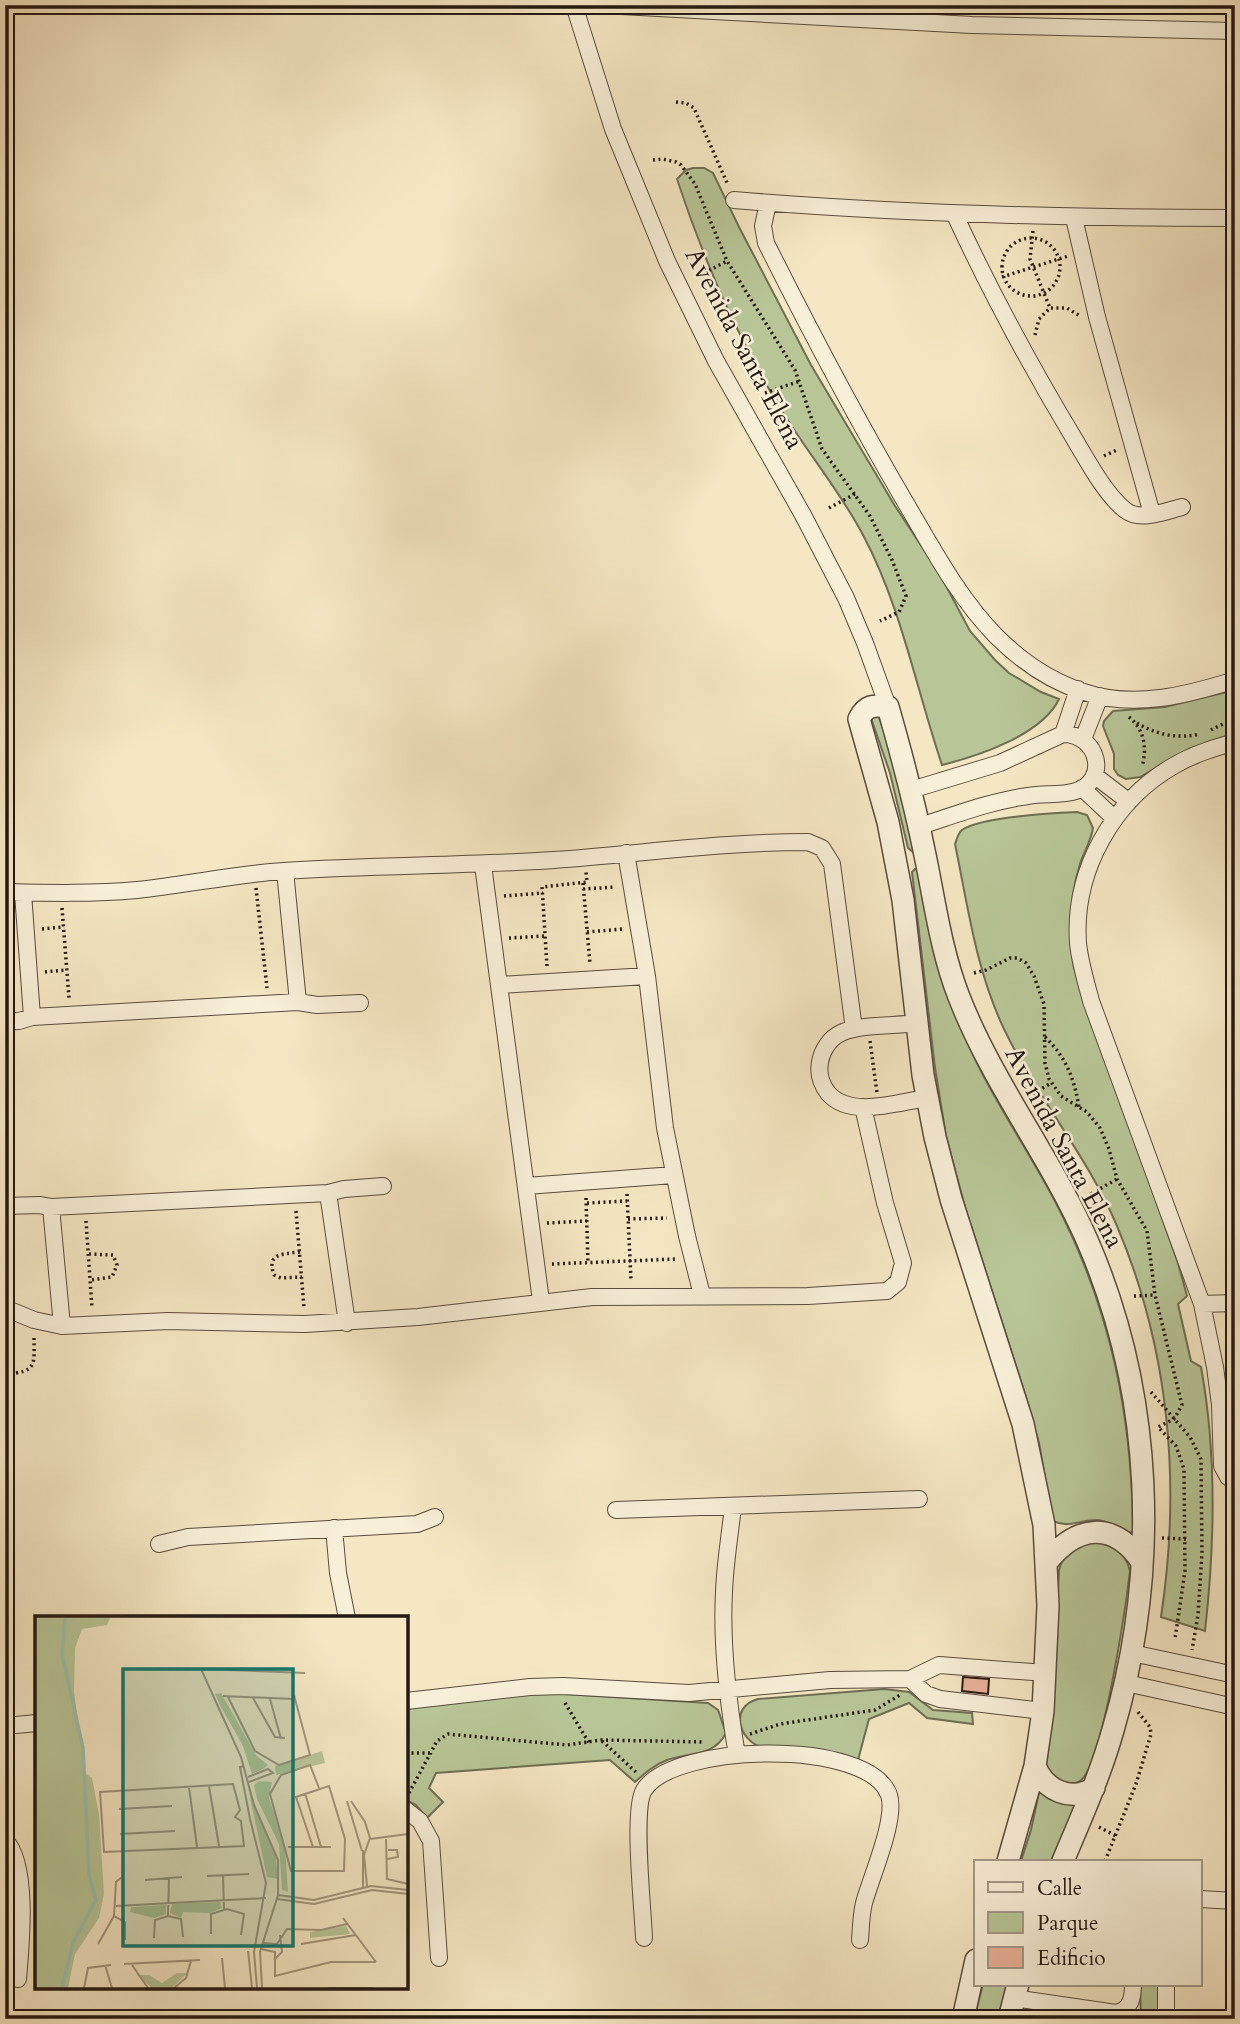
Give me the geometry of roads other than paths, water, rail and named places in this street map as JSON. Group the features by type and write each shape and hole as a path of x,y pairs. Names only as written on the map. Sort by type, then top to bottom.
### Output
{"street":[{"name":"Avenida Santa Elena","path":"574,5 613,129 667,261 716,361 803,514 866,643 888,707 911,790 942,940 963,1007 995,1076 1073,1211 1115,1319 1138,1424 1144,1508 1139,1608 1126,1683 1113,1732 1094,1788 1063,1860"},
{"path":"603,5 972,25 1235,31"},
{"path":"734,200 1074,218 1235,218"},
{"path":"768,203 763,226 766,243 830,371 946,572 980,618 1010,650 1049,677 1078,690 1107,697 1138,699 1183,695 1235,680"},
{"path":"954,213 987,282 1089,463 1125,510 1140,516 1182,507"},
{"path":"1074,218 1131,443 1152,514"},
{"path":"1063,734 1078,690"},
{"path":"1083,739 1107,697"},
{"path":"888,707 868,707 859,719 888,822 908,938 927,1098 951,1199 1023,1424 1039,1495 1046,1562 1048,1617 1043,1711 1035,1766 1008,1860"},
{"path":"911,790 1000,762 1063,734 1083,739 1094,752 1094,775 1082,788 1067,793 1028,796 989,804 920,826"},
{"path":"1235,742 1187,758 1143,787 1128,801 1114,818 1093,859 1081,897 1078,930 1080,959 1100,1026 1202,1304 1220,1405 1222,1466 1228,1477 1235,1482"},
{"path":"1094,775 1128,801"},
{"path":"1082,788 1114,818"},
{"path":"5,892 61,894 142,889 254,873 394,866 483,865 808,842 822,848 832,864 861,1028"},
{"path":"626,853 647,976 658,1082 674,1175 702,1295"},
{"path":"483,865 541,1301"},
{"path":"285,871 298,1002"},
{"path":"23,893 32,1017"},
{"path":"499,985 647,976"},
{"path":"5,1022 71,1014 298,1002 317,1005 360,1003"},
{"path":"917,1024 861,1028 838,1034 830,1041 820,1059 819,1069 830,1096 845,1105 871,1106 927,1098"},
{"path":"5,1308 34,1320 62,1325 168,1321 305,1324 418,1317 592,1297 879,1293 887,1291 898,1282 902,1276 902,1263 885,1203 871,1106"},
{"path":"526,1186 674,1175"},
{"path":"5,1206 85,1206 295,1195 383,1186"},
{"path":"328,1193 347,1323"},
{"path":"51,1207 62,1325"},
{"path":"1202,1304 1235,1303"},
{"path":"616,1510 919,1499"},
{"path":"733,1506 723,1624 736,1748"},
{"path":"159,1544 188,1537 417,1524 435,1517"},
{"path":"334,1528 338,1573 348,1616"},
{"path":"1046,1562 1072,1539 1101,1532 1124,1541 1142,1562"},
{"path":"1132,1653 1235,1675"},
{"path":"408,1701 496,1689 555,1687 657,1693 728,1690 830,1680 910,1679 933,1667 946,1665 1046,1673"},
{"path":"910,1679 926,1694 940,1699 1043,1711"},
{"path":"1126,1683 1235,1707"},
{"path":"5,1726 35,1723"},
{"path":"644,1938 638,1812 640,1796 649,1783 674,1768 736,1748 840,1762 870,1774 887,1790 891,1807 889,1823 863,1907 860,1940"},
{"path":"1035,1766 1044,1783 1060,1793 1077,1794 1094,1788"},
{"path":"408,1812 420,1821 431,1841 439,1958"},
{"path":"5,1840 14,1851 20,1885 19,1979"},
{"path":"1202,1899 1235,1901"},
{"path":"963,2019 974,1969"},
{"path":"1014,2000 1116,2013 1128,2007 1133,1986"},
{"path":"1166,1986 1166,2019"}]}
